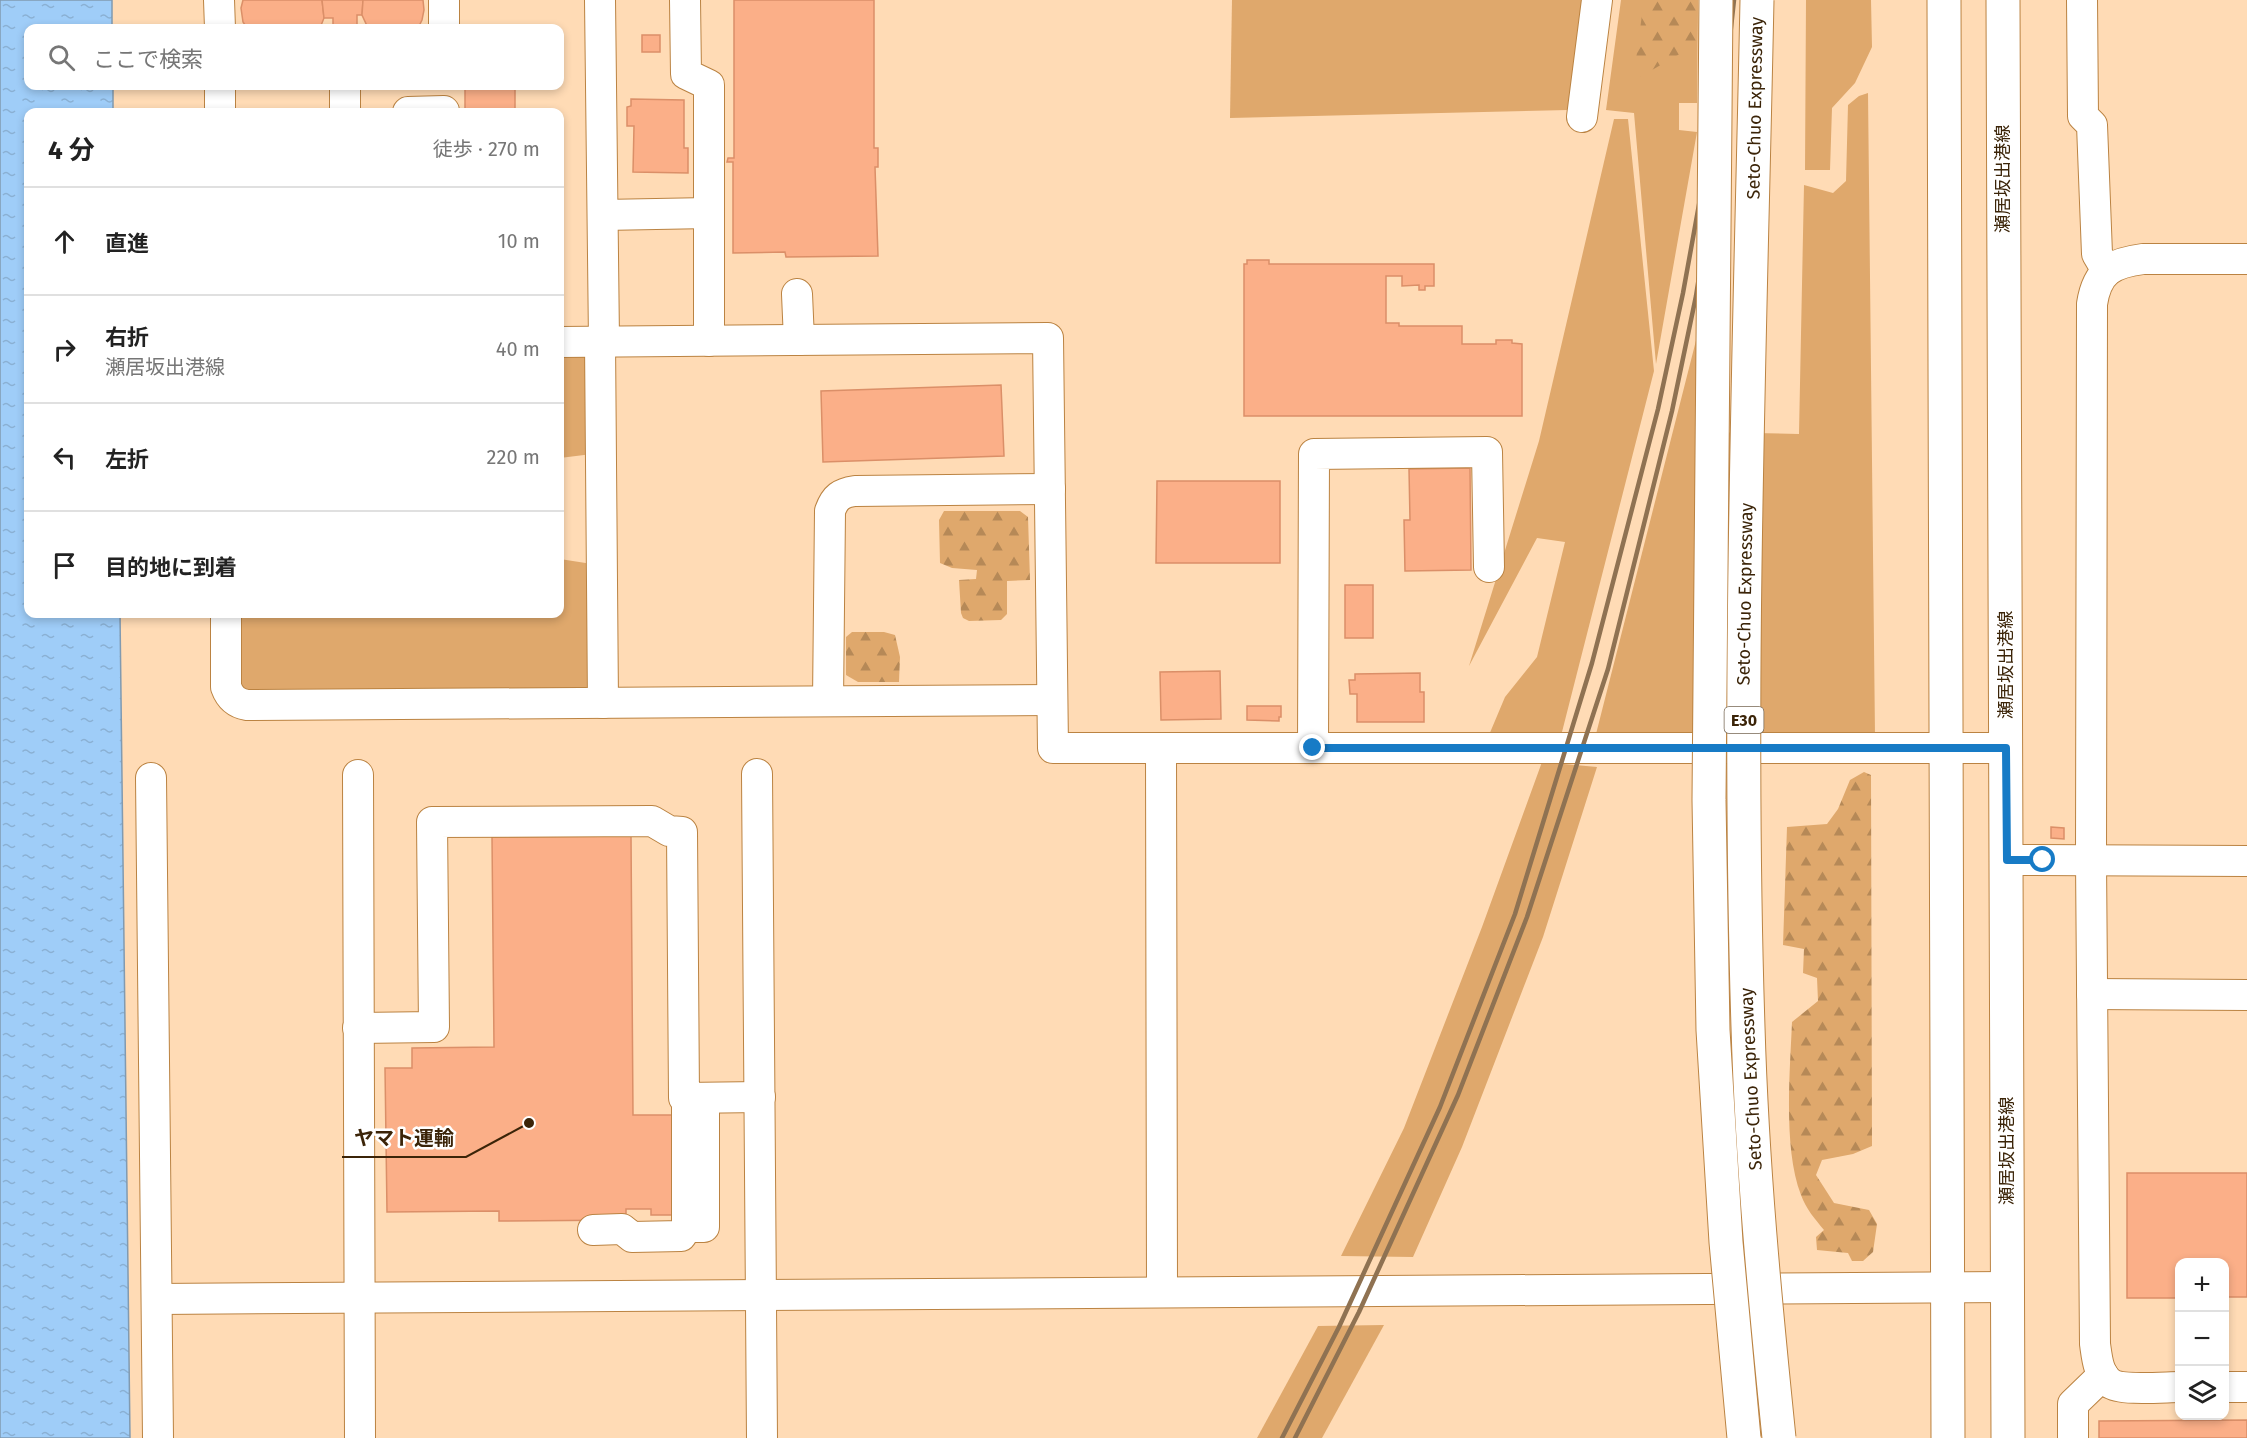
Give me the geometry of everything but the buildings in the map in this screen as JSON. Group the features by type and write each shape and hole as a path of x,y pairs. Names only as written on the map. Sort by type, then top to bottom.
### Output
{"main road":[{"name":"Seto-Chuo Expressway","path":"1716,0 1708,800 1713,1030 1726,1242 1744,1438"},
{"name":"Seto-Chuo Expressway","path":"1757,0 1745,555 1743,811 1748,1029 1760,1245 1779,1438"},
{"path":"1944,0 1948,1438"},
{"name":"瀬居坂出港線","path":"2002,0 2008,1438"}],"street":[{"path":"219,0 219,24"},
{"path":"444,0 444,24"},
{"path":"600,0 603,215 603,703"},
{"path":"685,0 686,74 709,85 709,341"},
{"path":"1582,117 1597,0"},
{"path":"2082,0 2083,116 2092,125 2097,254 2107,271"},
{"path":"220,90 220,108"},
{"path":"345,90 345,108"},
{"path":"424,108 444,103"},
{"path":"603,215 709,213"},
{"path":"2175,1387 2123,1387 2111,1384 2103,1375 2097,1362 2095,1344 2091,861 2092,304 2096,284 2107,271 2128,261 2247,259"},
{"path":"797,294 799,340"},
{"path":"564,342 1048,338 1053,748 2006,748"},
{"path":"1313,748 1314,454 1487,452 1489,567"},
{"path":"828,701 830,511 834,500 843,493 855,491 1050,489"},
{"path":"226,618 226,687 229,695 240,704 1052,700"},
{"path":"1161,748 1162,1293"},
{"path":"757,774 762,1438"},
{"path":"357,775 360,1438"},
{"path":"151,778 158,1438"},
{"path":"358,1028 434,1027 432,822 652,821 669,831 682,832 684,1098 760,1097"},
{"path":"2007,860 2247,861"},
{"path":"2092,994 2247,995"},
{"path":"593,1230 622,1229 632,1237 681,1236 687,1227 696,1098"},
{"path":"157,1299 2007,1287"},
{"path":"2073,1438 2073,1404 2103,1375"},
{"path":"2229,1387 2247,1387"}],"green space":[{"path":"1232,0 1583,0 1568,110 1230,118"},
{"path":"1621,0 1698,0 1697,103 1679,103 1679,130 1697,132 1656,364 1634,113 1606,110"},
{"path":"1644,0 1698,0 1697,44 1633,81"},
{"path":"1806,0 1871,0 1872,47 1855,83 1832,108 1830,170 1805,170"},
{"path":"1868,93 1875,736 1596,734 1704,309 1701,432 1799,434 1804,185 1833,193 1846,181 1848,105 1859,96"},
{"path":"1614,119 1628,119 1654,371 1562,732 1489,735 1505,697 1537,657 1565,542 1537,538 1469,666 1539,441"},
{"path":"564,352 589,352 592,454 564,458"},
{"path":"944,511 1020,511 1028,517 1030,580 1007,581 1007,614 1001,620 969,621 963,618 959,580 976,579 977,570 952,568 940,563 939,520"},
{"path":"564,560 592,564 596,691 240,692 236,618 564,618"},
{"path":"852,632 884,632 895,635 900,657 899,682 858,682 846,675 846,637"},
{"path":"1542,762 1597,767 1543,937 1462,1147 1413,1257 1341,1256 1404,1128 1482,927"},
{"path":"1864,772 1871,775 1872,1146 1853,1154 1822,1160 1816,1175 1834,1203 1869,1210 1877,1224 1873,1252 1863,1261 1852,1261 1848,1253 1817,1250 1816,1237 1824,1230 1805,1205 1795,1176 1789,1110 1792,1022 1818,1001 1817,978 1803,973 1804,949 1783,945 1787,827 1827,824 1838,809 1850,780"},
{"path":"1384,1325 1322,1438 1257,1438 1318,1326"}],"water":[{"path":"0,0 112,0 112,24 24,24 24,90 113,90 113,108 24,108 24,618 120,618 130,1438 0,1438"}],"railway":[{"path":"1282,1438 1339,1327 1440,1107 1515,914 1592,663 1658,409 1683,293 1704,177 1722,0"},
{"path":"1295,1438 1359,1312 1458,1095 1527,917 1608,669 1672,411 1696,296 1715,175 1734,0"}],"place":[{"name":"ヤマト運輸","path":"529,1123"}],"route":[{"path":"1313,748 2006,748 2007,860 2043,860"}]}
